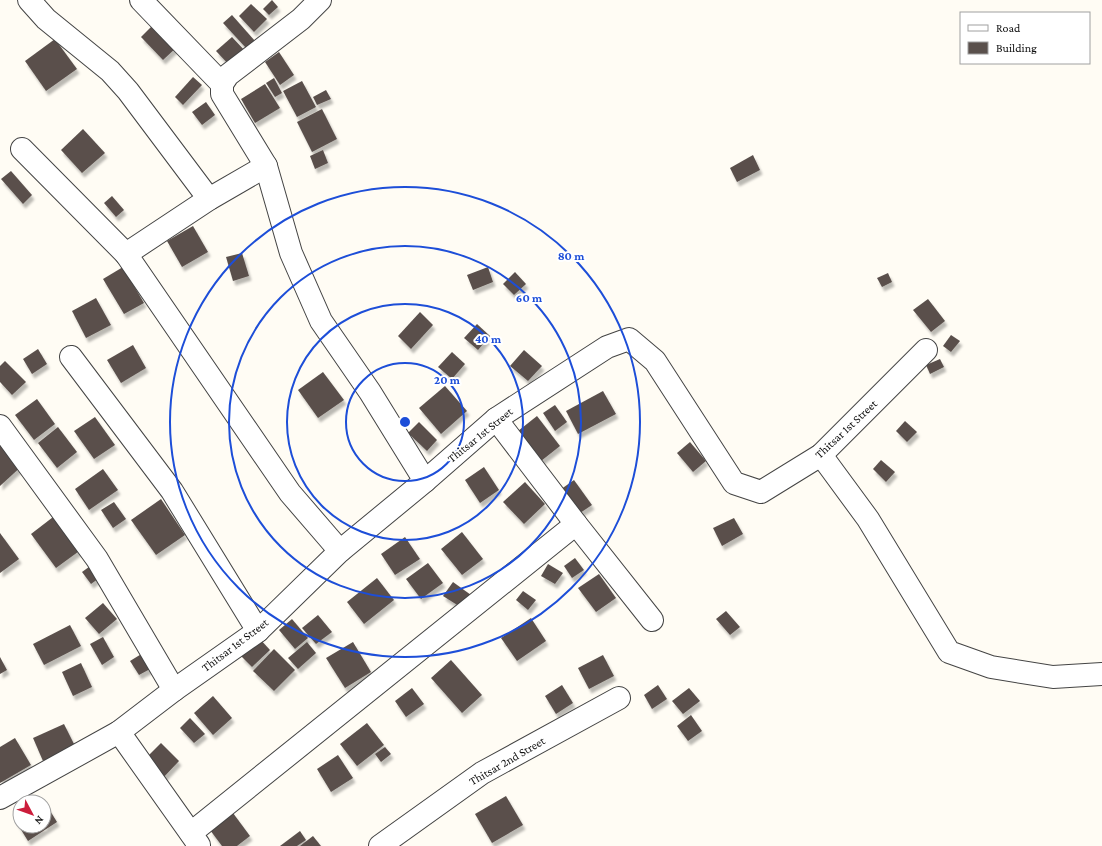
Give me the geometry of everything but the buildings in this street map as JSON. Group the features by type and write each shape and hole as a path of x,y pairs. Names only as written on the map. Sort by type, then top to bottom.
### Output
{"street":[{"path":"29,0 46,19 110,71 124,86 209,199"},
{"path":"141,0 222,84"},
{"path":"320,0 301,19 228,75 222,84 222,94 266,166 291,253 322,321 370,392 425,481"},
{"path":"22,149 126,254 290,493 340,551"},
{"path":"126,254 209,199 266,166"},
{"name":"Thitsar 1st Street","path":"0,798 119,732 174,690 258,631 340,551 425,481 496,419 607,347 629,339 655,361 734,483 761,492 822,455 926,350"},
{"path":"70,357 172,491 258,631"},
{"path":"496,419 652,620"},
{"path":"0,426 97,559 174,690"},
{"path":"822,455 868,519 949,652 991,667 1053,677 1102,674"},
{"path":"119,732 195,840 576,524"},
{"name":"Thitsar 2nd Street","path":"380,846 482,773 619,698"}]}
